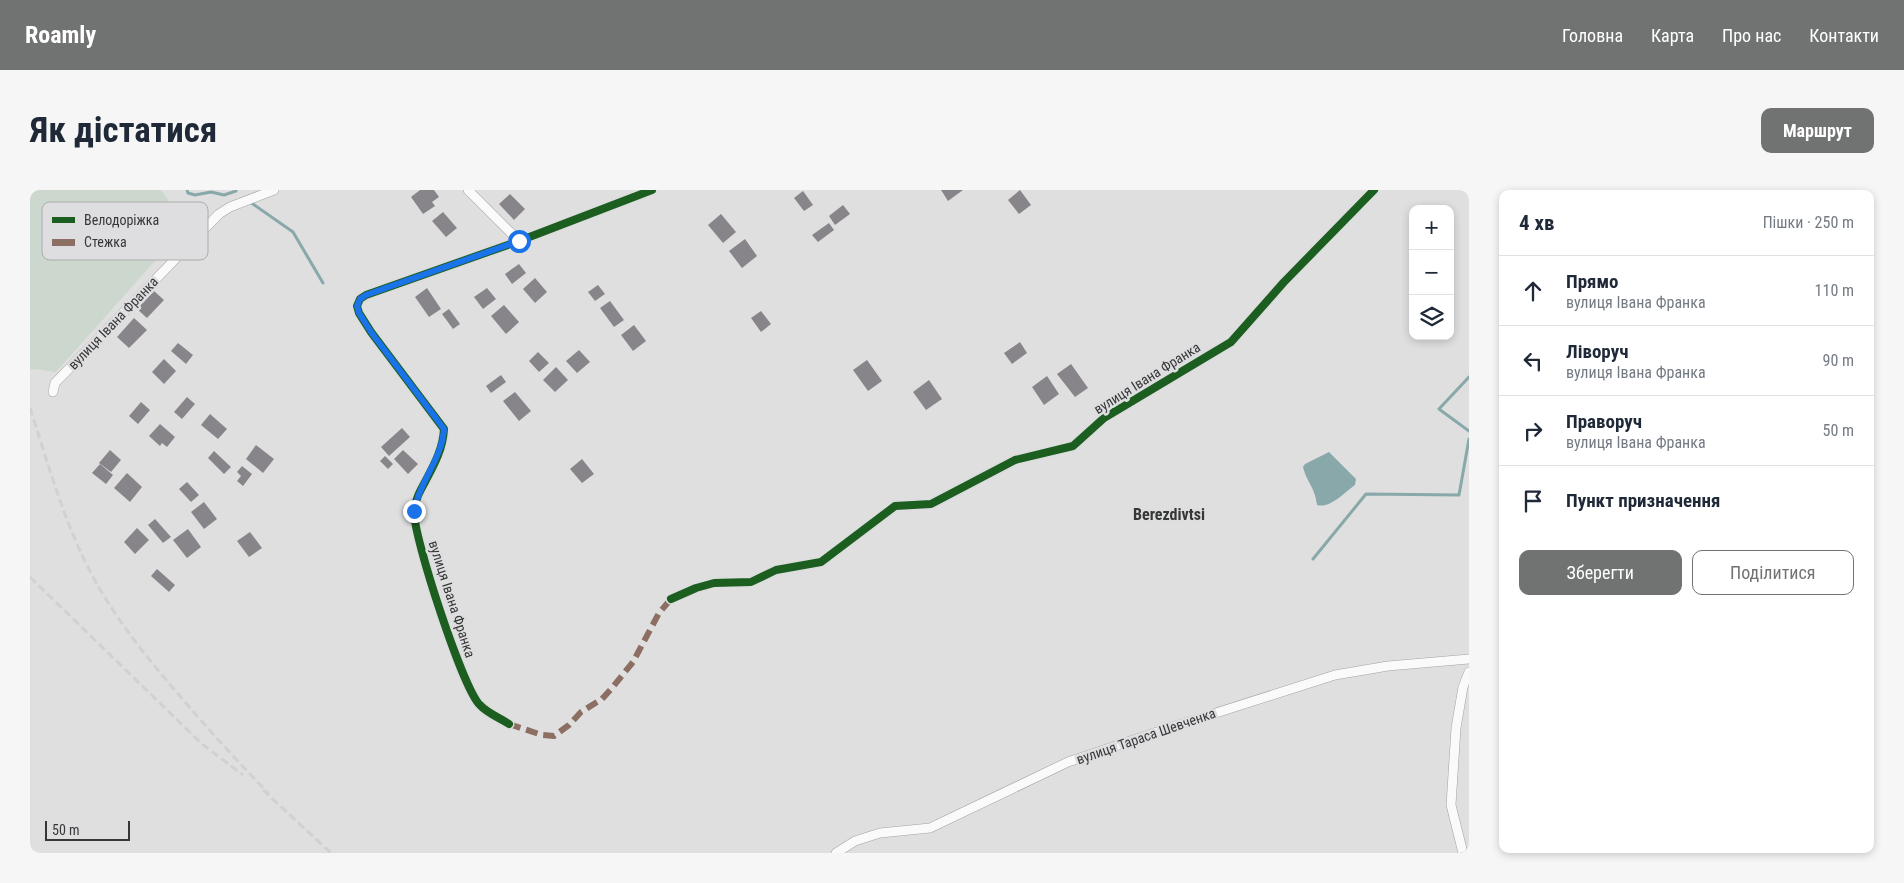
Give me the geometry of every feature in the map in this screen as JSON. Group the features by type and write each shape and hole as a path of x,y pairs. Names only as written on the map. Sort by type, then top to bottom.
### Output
{"street":[{"name":"вулиця Івана Франка","path":"208,225 219,214 230,207 274,190"},
{"path":"468,190 519,241"},
{"name":"вулиця Івана Франка","path":"509,724 480,706 471,693 449,638 417,528 414,511 416,500 438,456 443,442 444,429 371,332 359,313 357,306 360,299 366,295 519,241 652,190"},
{"name":"вулиця Івана Франка","path":"671,599 696,588 714,583 751,582 776,570 821,562 895,506 931,504 1015,460 1073,446 1104,418 1231,342 1284,282 1374,190"},
{"name":"вулиця Івана Франка","path":"53,392 55,383 174,260"},
{"name":"вулиця Тараса Шевченка","path":"836,853 855,841 880,833 930,828 1068,762 1335,675 1388,666 1469,660"},
{"path":"1462,853 1451,805 1456,728 1469,672"}],"shaded area":[{"path":"30,190 161,190 169,202 42,202 42,260 156,260 56,372 30,370"}],"water":[{"path":"1329,452 1356,479 1355,485 1332,502 1322,506 1317,505 1315,494 1303,467 1305,464"}],"building":[{"path":"420,190 434,190 439,197 432,202 435,206 423,214 411,197"},
{"path":"941,190 963,190 948,201"},
{"path":"1020,190 1031,205 1019,214 1008,200"},
{"path":"803,191 813,205 804,211 794,198"},
{"path":"510,194 525,209 514,220 499,204"},
{"path":"843,205 850,214 835,225 829,216"},
{"path":"443,212 457,228 446,237 432,221"},
{"path":"721,214 736,232 723,243 708,225"},
{"path":"829,223 834,230 818,242 812,235"},
{"path":"745,239 757,256 742,268 729,251"},
{"path":"519,264 526,273 512,284 505,274"},
{"path":"535,278 547,292 535,303 523,289"},
{"path":"598,285 605,294 595,301 588,292"},
{"path":"427,288 441,309 429,317 415,297"},
{"path":"487,288 496,299 483,309 474,297"},
{"path":"154,291 164,300 147,318 137,309"},
{"path":"610,301 624,320 614,327 600,308"},
{"path":"504,305 519,322 506,334 491,316"},
{"path":"449,309 460,324 453,329 442,314"},
{"path":"761,311 771,324 761,332 751,318"},
{"path":"134,318 147,330 129,348 117,337"},
{"path":"634,325 646,341 633,351 621,335"},
{"path":"1020,342 1027,353 1012,364 1004,353"},
{"path":"178,343 193,355 186,364 171,351"},
{"path":"579,350 590,362 577,373 566,361"},
{"path":"538,352 549,363 539,372 529,361"},
{"path":"164,359 176,371 164,384 152,372"},
{"path":"867,360 882,381 868,391 853,370"},
{"path":"1071,364 1088,388 1075,397 1057,374"},
{"path":"556,367 568,380 555,392 543,380"},
{"path":"501,375 506,382 491,393 486,386"},
{"path":"1047,376 1059,394 1044,405 1032,387"},
{"path":"929,380 942,399 926,410 913,392"},
{"path":"515,392 531,411 519,421 503,401"},
{"path":"187,397 195,404 182,419 174,412"},
{"path":"141,402 150,410 138,424 129,416"},
{"path":"210,414 227,429 218,439 201,425"},
{"path":"160,424 175,437 167,447 162,443 160,446 149,436"},
{"path":"402,428 410,437 389,456 381,447"},
{"path":"256,445 274,459 263,473 246,459"},
{"path":"110,450 121,460 111,472 99,463"},
{"path":"403,450 418,464 408,474 394,459"},
{"path":"214,451 231,467 224,474 208,458"},
{"path":"385,456 393,464 388,469 380,461"},
{"path":"582,459 594,474 582,483 570,469"},
{"path":"100,464 113,475 106,484 92,473"},
{"path":"242,466 252,474 243,486 237,481 241,476 237,472"},
{"path":"127,473 142,487 130,502 114,488"},
{"path":"187,482 199,495 191,502 179,489"},
{"path":"204,502 217,519 204,529 191,512"},
{"path":"155,519 171,537 163,543 148,525"},
{"path":"137,528 149,540 135,554 124,542"},
{"path":"188,529 201,547 187,558 173,540"},
{"path":"250,532 262,548 249,557 237,541"},
{"path":"157,569 175,585 169,592 151,576"}],"waterway":[{"path":"187,190 188,193 195,195 211,192 224,195 236,191"},
{"path":"250,202 293,232 323,283"},
{"path":"1469,377 1439,409 1469,431"},
{"path":"1313,559 1366,494 1459,495 1469,439"}],"railway":[{"path":"30,408 67,519 82,555 113,611 165,679 269,794"},
{"path":"30,577 202,744 243,775"},
{"path":"263,790 331,853"}],"marked path":[{"path":"509,724 542,735 554,736 569,725 581,712 602,699 612,688 633,662 659,613 671,599"}],"cycle path":[{"path":"509,724 483,708 472,693 440,611 416,526 415,503 437,457 444,429 371,332 359,313 357,306 360,299 366,295 519,241 652,190"},
{"path":"671,599 696,588 714,583 751,582 776,570 821,562 895,506 931,504 1015,460 1073,446 1104,418 1231,342 1284,282 1374,190"}],"district":[{"name":"Berezdivtsi","path":"1169,514"}],"route":[{"path":"414,511 416,500 438,456 443,442 444,429 371,332 359,313 357,306 360,299 366,295 519,241"}]}
